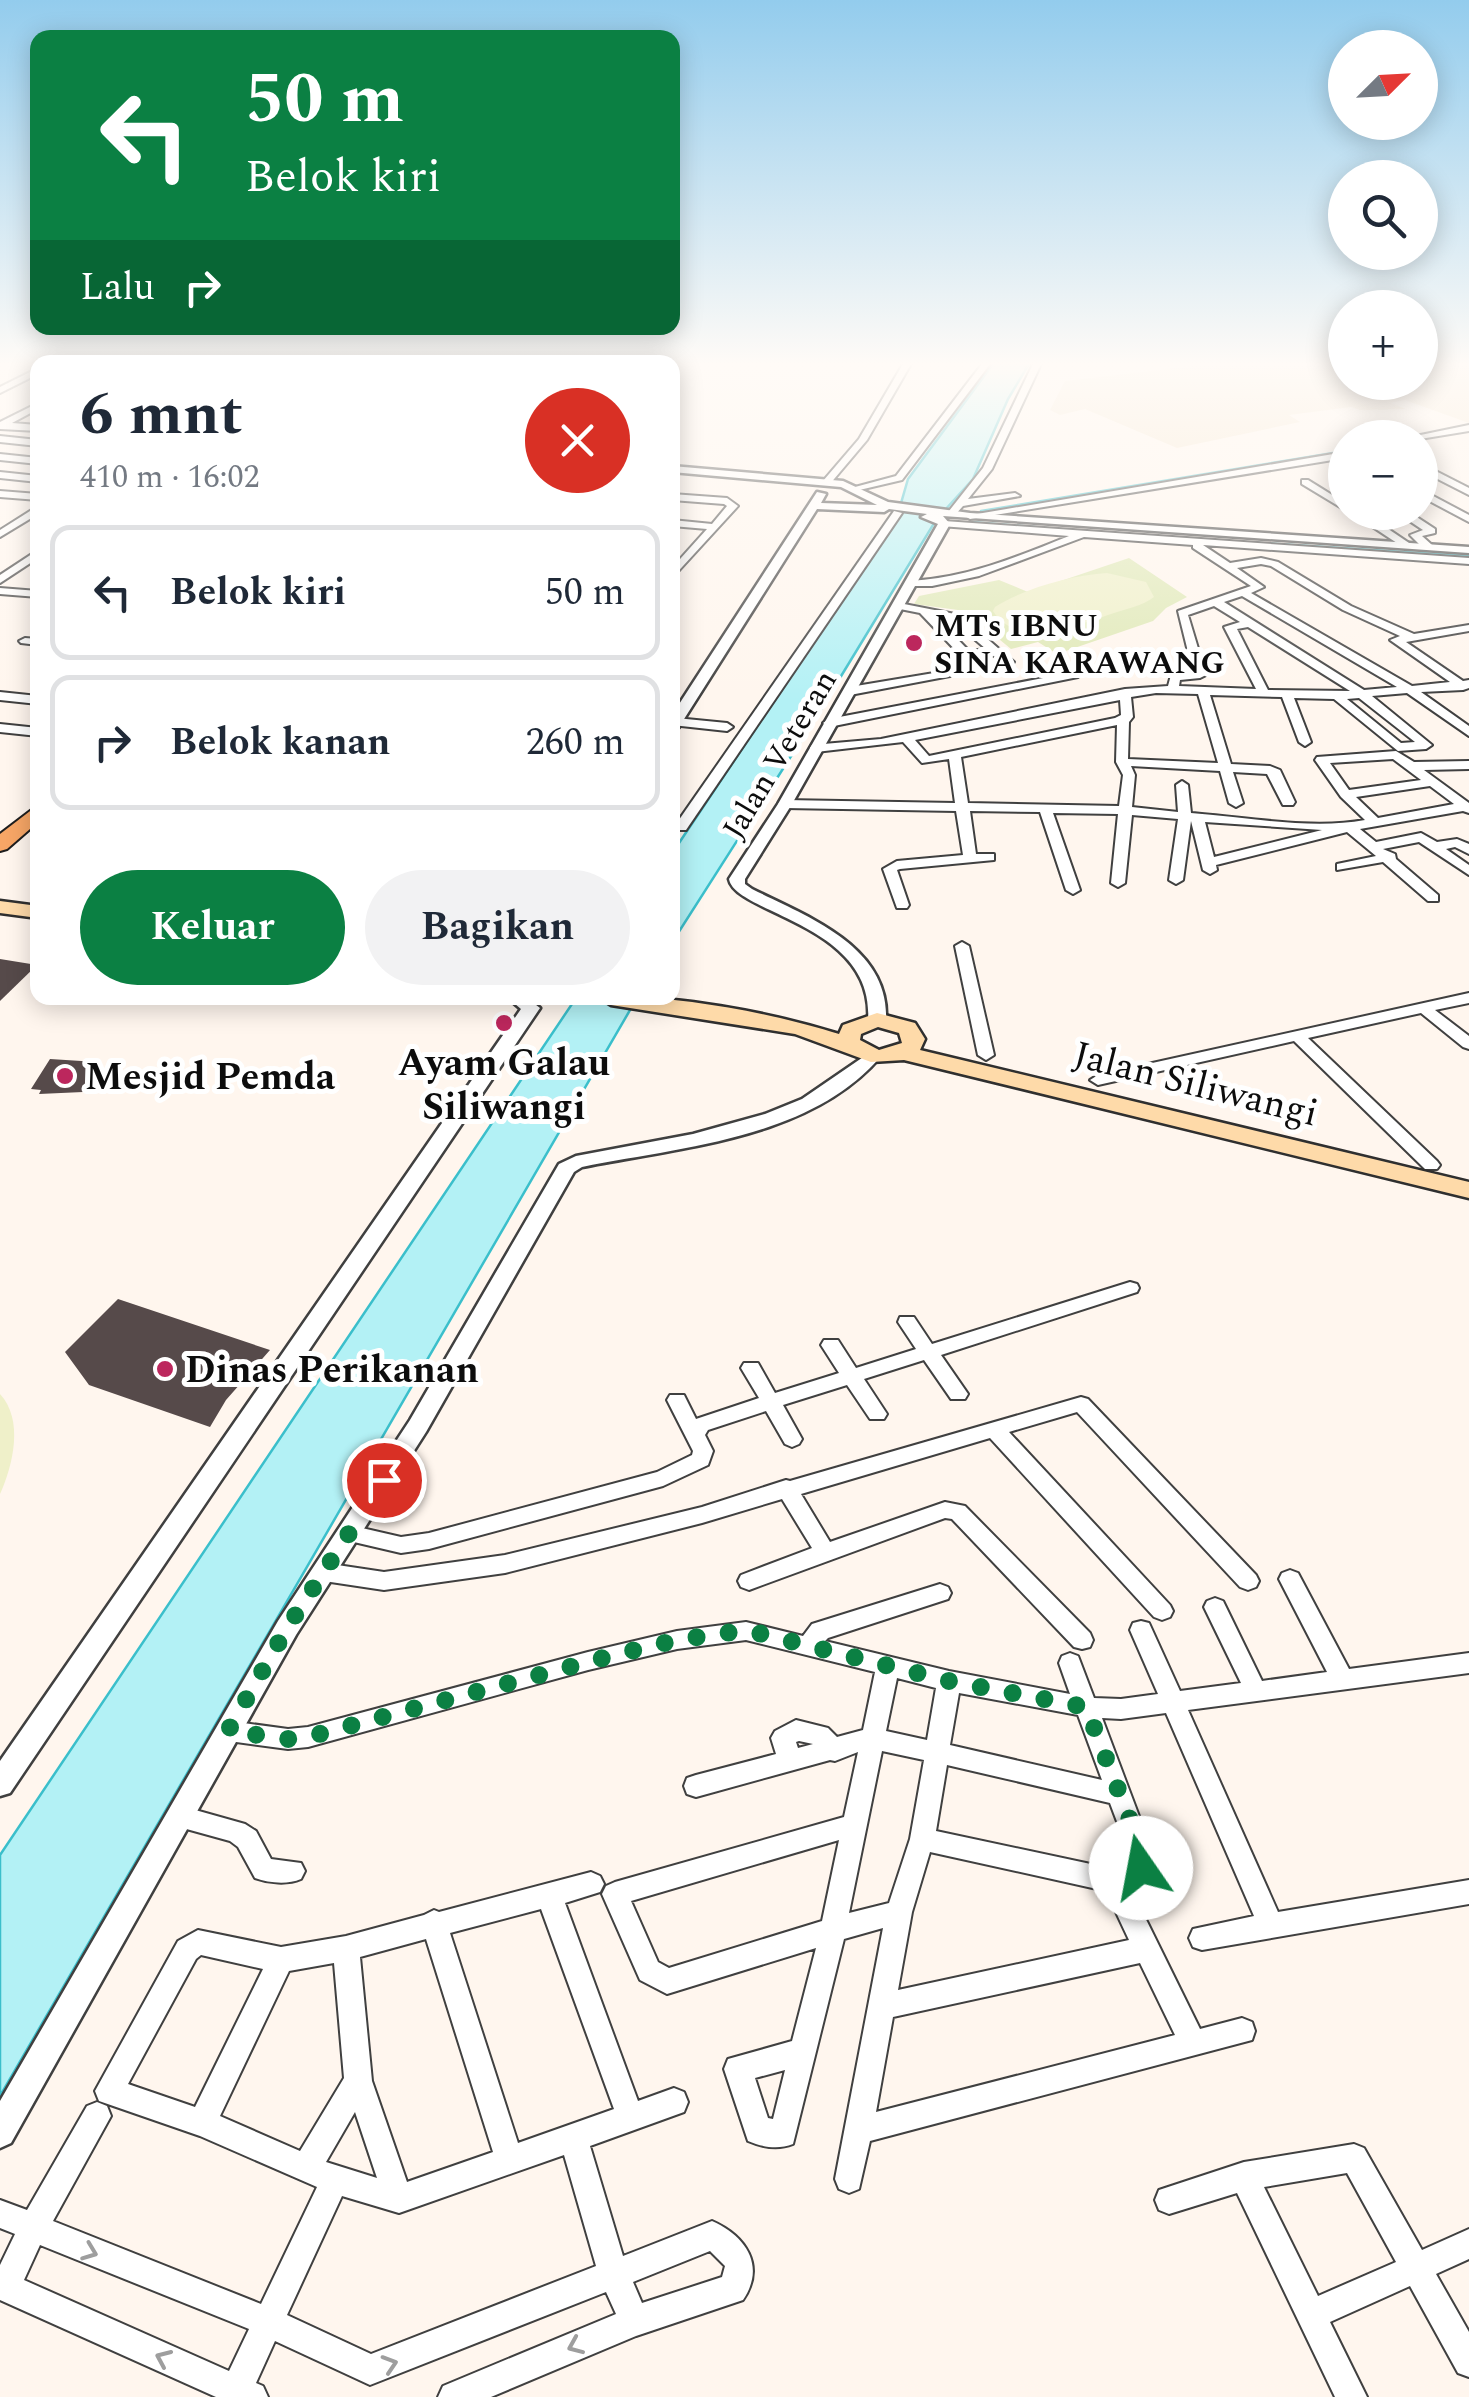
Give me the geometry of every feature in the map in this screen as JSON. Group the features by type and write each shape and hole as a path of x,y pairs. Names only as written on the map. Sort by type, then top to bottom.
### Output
{"main road":[{"path":"0,825 30,799"},
{"path":"0,845 30,817"},
{"path":"0,892 30,895"},
{"path":"0,907 30,911"},
{"path":"658,1005 864,1037 902,1024 909,1046 864,1037 680,996"},
{"name":"Jalan Siliwangi","path":"909,1046 986,1055 1098,1080 1469,1174"},
{"name":"Jalan Siliwangi","path":"909,1046 1469,1190"}],"street":[{"path":"747,476 858,489 876,502 898,510"},
{"path":"680,716 832,476"},
{"path":"858,489 901,476"},
{"path":"944,517 962,503 982,476"},
{"path":"944,517 970,516 1205,476"},
{"path":"1439,476 1469,492"},
{"path":"1305,482 1328,496"},
{"path":"0,494 30,497"},
{"path":"0,507 14,495"},
{"path":"962,503 1015,496"},
{"path":"680,497 731,502 731,508 680,566"},
{"path":"1438,502 1469,518"},
{"path":"816,506 868,506 1085,534 1469,550"},
{"path":"681,827 898,510"},
{"path":"0,534 30,514"},
{"path":"970,516 1192,543 1469,561"},
{"name":"Jalan Veteran","path":"864,1037 878,1001 865,973 847,953 794,914 736,884 899,606 944,517"},
{"path":"0,518 22,520"},
{"path":"680,523 715,526"},
{"path":"1383,530 1407,545"},
{"path":"1428,547 1415,535 1430,530"},
{"path":"910,584 942,581 983,570 1085,534"},
{"path":"1173,688 1175,677 1200,675 1182,613 1259,587 1192,543"},
{"path":"1222,544 1249,562"},
{"path":"680,552 692,553"},
{"path":"0,580 30,559"},
{"path":"1230,566 1249,562 1274,564 1347,608 1412,637"},
{"path":"0,568 14,570"},
{"path":"0,591 30,593"},
{"path":"1245,594 1409,689 1469,732"},
{"path":"1217,603 1361,694 1426,745 1398,746 1337,696"},
{"path":"899,606 956,617 1008,662"},
{"path":"922,609 966,655 996,651"},
{"path":"1251,622 1230,627 1262,692"},
{"path":"1466,687 1396,640 1469,628"},
{"path":"1453,631 1469,640"},
{"path":"850,691 946,674"},
{"path":"829,723 1074,674"},
{"path":"816,748 854,748 1125,693 1173,688 1337,696 1466,687"},
{"path":"1203,690 1222,768 1236,804"},
{"path":"1118,883 1129,775 1122,762 1123,722 1127,717 1125,693"},
{"path":"1287,694 1305,742"},
{"path":"0,696 30,699"},
{"path":"907,738 926,760 1127,717"},
{"path":"3,721 30,729"},
{"path":"680,725 727,727"},
{"path":"1374,823 1321,760 1389,754 1468,803"},
{"path":"955,756 970,858"},
{"path":"1122,762 1274,772 1288,802"},
{"path":"1412,766 1469,764"},
{"path":"1346,794 1433,782"},
{"path":"1182,785 1209,867 1350,826 1468,803"},
{"path":"785,804 1125,810 1260,824 1350,826 1433,898"},
{"path":"1045,807 1073,890"},
{"path":"1176,880 1191,816"},
{"path":"1260,824 1265,848"},
{"path":"1376,846 1418,837 1437,846 1469,871"},
{"path":"1437,846 1457,843 1469,850"},
{"path":"902,904 890,869 989,857"},
{"path":"1342,866 1390,858"},
{"path":"962,946 986,1055"},
{"path":"1098,1080 1427,1011 1469,998"},
{"path":"0,1784 472,1099 530,1008 526,1005"},
{"path":"1427,1011 1469,1044"},
{"path":"0,2132 228,1731 418,1426 566,1168 576,1162 716,1134 822,1094 864,1037"},
{"path":"1300,1038 1431,1165"},
{"path":"694,1434 701,1425 1130,1288"},
{"path":"907,1322 958,1394"},
{"path":"831,1344 877,1414"},
{"path":"751,1368 792,1439"},
{"path":"349,1533 401,1545 429,1542 663,1478 701,1460 703,1451 678,1400"},
{"path":"324,1572 384,1581 505,1564 654,1528 1065,1407 1084,1405 1248,1581"},
{"path":"994,1430 1162,1611"},
{"path":"786,1488 824,1552"},
{"path":"749,1581 952,1509 1082,1640"},
{"path":"1290,1580 1343,1681"},
{"path":"806,1648 820,1632 940,1593"},
{"path":"1216,1607 1256,1691"},
{"path":"228,1731 288,1739 308,1737 677,1640 746,1630 949,1681 1086,1707 1121,1709 1469,1663"},
{"path":"1141,1630 1270,1924"},
{"path":"922,1839 1114,1881 1136,1876 1142,1856 1070,1663"},
{"path":"797,2053 738,2069 758,2132 783,2134 833,1930 888,1666"},
{"path":"849,2179 899,1912 922,1839 949,1681"},
{"path":"696,1786 872,1738 1121,1795"},
{"path":"181,1817 236,1832 247,1840 264,1870 292,1871"},
{"path":"854,1825 616,1894 649,1972 667,1980 899,1912"},
{"path":"1114,1881 1193,2044"},
{"path":"591,1884 346,1948 281,1960 198,1942 188,1950 109,2090 202,2123 335,2180 399,2198 674,2102"},
{"path":"1202,1938 1469,1892"},
{"path":"549,1896 631,2119"},
{"path":"434,1922 510,2162"},
{"path":"346,1948 358,2081 399,2198"},
{"path":"883,2006 1147,1949"},
{"path":"202,2123 281,1960"},
{"path":"858,2130 1242,2031"},
{"path":"307,2166 358,2081"},
{"path":"97,2116 2,2286 240,2395 335,2180"},
{"path":"574,2139 614,2273 635,2321"},
{"path":"1168,2200 1244,2176 1354,2158 1469,2362"},
{"path":"1244,2176 1351,2397"},
{"path":"0,2214 269,2322 370,2370 712,2236 727,2242 736,2254 740,2266 737,2284 732,2289 635,2321 454,2397"},
{"path":"1311,2315 1469,2244"}],"green space":[{"path":"1129,558 1187,597 1166,608 1153,621 1057,654 1038,642 1011,649 965,611 914,604 919,596 999,580 1028,592"},
{"path":"1107,573 1146,582 1154,597 1082,624 1049,631 1017,629 993,611 1034,588"},
{"path":"0,1394 12,1417 14,1443 0,1494"}],"water":[{"path":"910,476 974,476 936,520 680,930 680,842 897,517"},
{"path":"571,1005 633,1005 0,2096 0,1855"}],"building":[{"path":"0,959 30,964 30,972 0,1001"},
{"name":"Mesjid Pemda","path":"50,1059 97,1062 83,1092 39,1094 41,1090 31,1089"},
{"name":"Dinas Perikanan","path":"118,1299 270,1350 226,1400 210,1427 89,1385 65,1352"}],"waterway":[{"path":"981,511 1194,476"},
{"path":"972,522 1108,533"},
{"path":"1149,536 1469,556"}],"place":[{"name":"MTs IBNU SINA KARAWANG","path":"914,643"},
{"name":"Ayam Galau Siliwangi","path":"504,1023"},
{"name":"Mesjid Pemda","path":"65,1076"},
{"name":"Dinas Perikanan","path":"165,1369"}],"route":[{"path":"384,1480 287,1628 228,1731 288,1739 308,1737 498,1689 588,1661 677,1640 746,1630 846,1658 1086,1707 1137,1838 1141,1868"}]}
